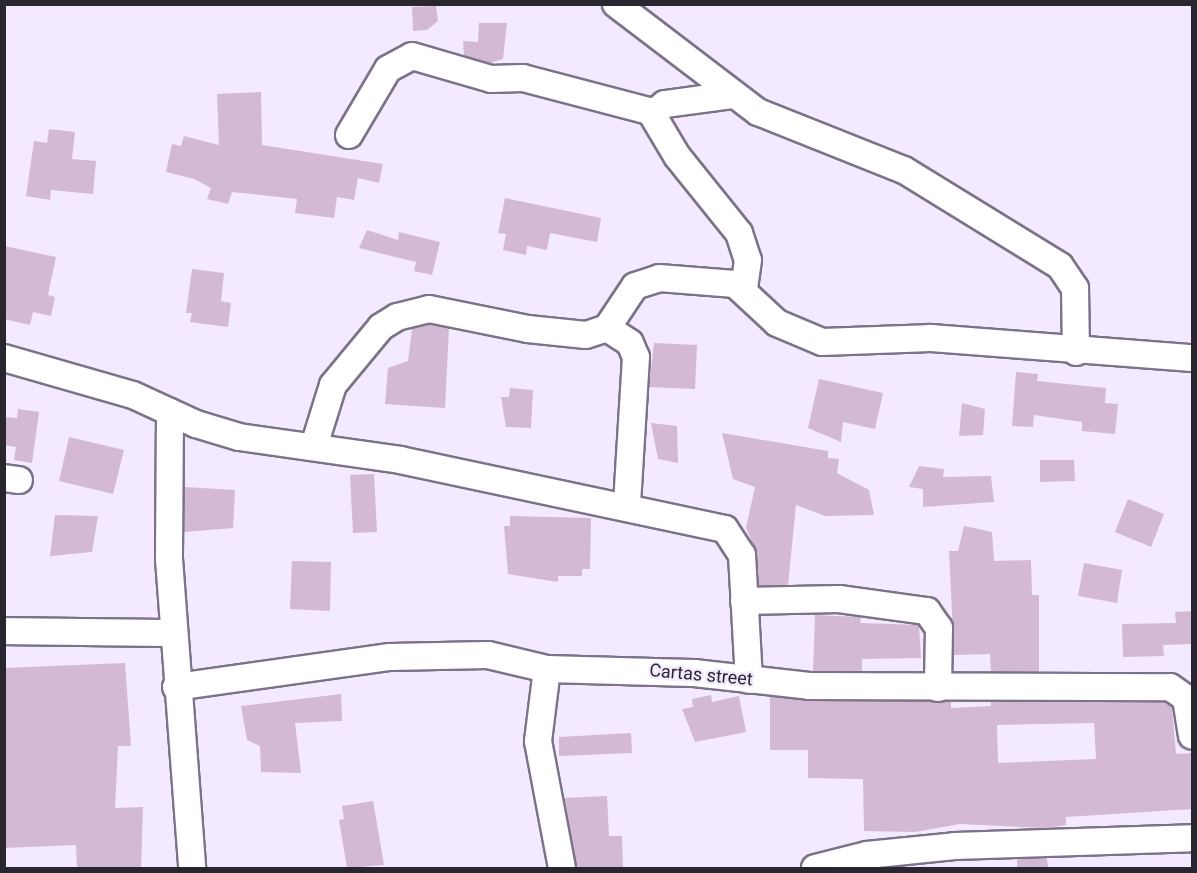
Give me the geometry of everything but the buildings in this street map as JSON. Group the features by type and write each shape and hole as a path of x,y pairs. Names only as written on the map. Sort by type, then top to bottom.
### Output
{"street":[{"path":"616,4 732,95 758,112 904,170 1060,266 1075,288 1076,352"},
{"path":"350,135 388,69 412,56 491,79 523,78 653,112 677,156 739,233 748,260 744,289"},
{"path":"653,112 665,104 732,95"},
{"path":"314,446 325,406 343,371 381,327 406,313 429,309 552,333 586,335 607,328 626,295 649,279 727,282 744,289 777,323 822,342 931,338 1076,352 1192,358"},
{"path":"607,328 630,343 636,357 627,504"},
{"path":"4,358 133,394 170,412 239,437 314,446 627,504 730,532 742,555 749,680"},
{"path":"170,412 166,455 173,633 192,868"},
{"path":"744,601 839,598 927,611 939,628 938,688"},
{"path":"4,632 173,633"},
{"name":"Cartas street","path":"176,687 390,657 488,656 547,669 749,680 938,688 1170,687 1186,698 1192,736"},
{"path":"547,669 538,741 562,868"},
{"path":"815,868 891,860 1192,838"}]}
